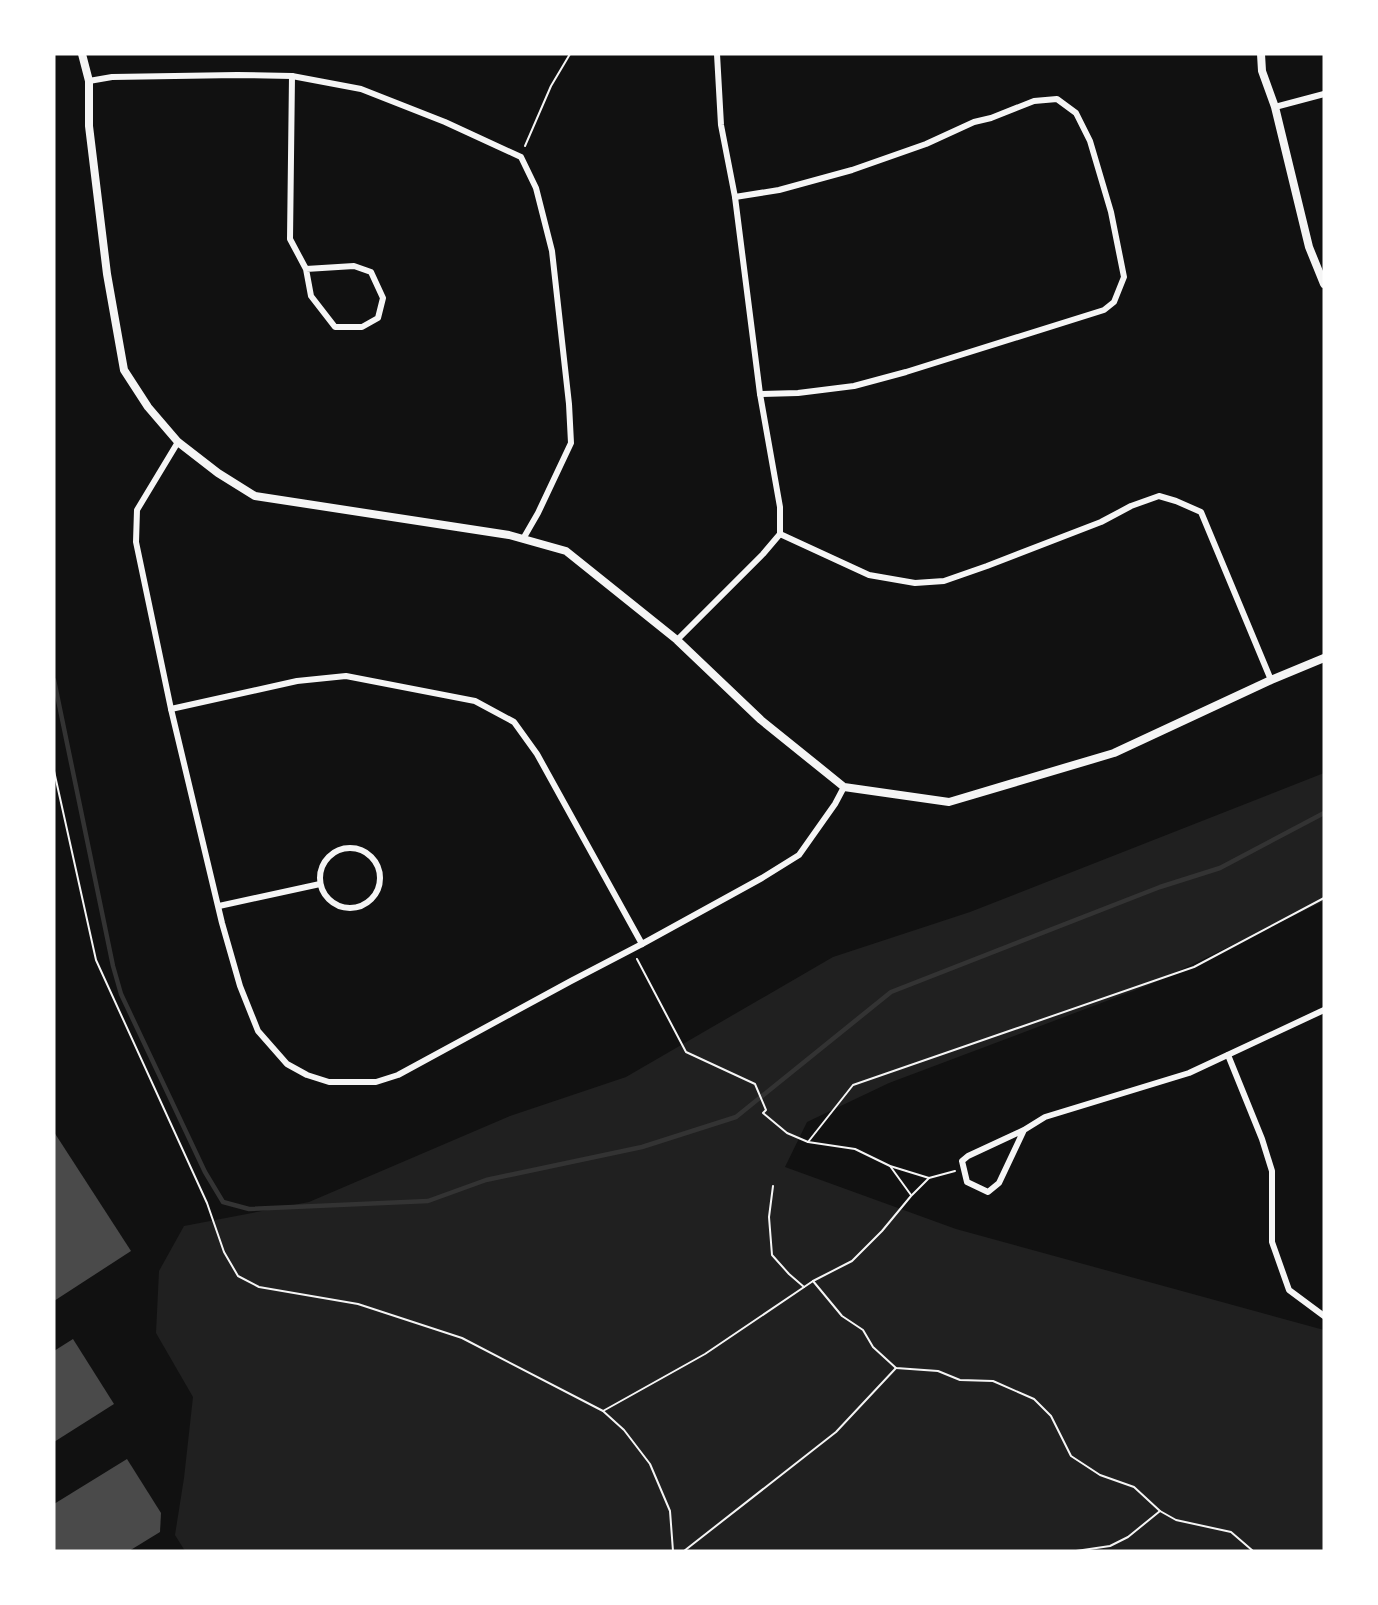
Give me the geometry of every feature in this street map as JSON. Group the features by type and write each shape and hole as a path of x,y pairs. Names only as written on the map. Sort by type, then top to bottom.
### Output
{"street":[{"path":"82,54 89,81 89,126 107,274 124,370 148,407 178,442 218,473 255,496 509,535 566,551 677,640 761,720 844,787 950,802 1114,753 1271,680 1324,658"},
{"path":"677,640 780,534 780,507 760,394 735,197 721,125 717,54"},
{"path":"1261,54 1262,71 1275,106 1309,247 1324,284"},
{"path":"89,81 112,77 292,75 361,89 445,122 521,157 536,188 552,251 571,442 538,513 523,539"},
{"path":"292,75 290,238 306,269 311,296 335,327 363,327 378,318 383,298 371,272 354,266 306,269"},
{"path":"1275,106 1324,94"},
{"path":"735,197 779,190 852,170 926,144 974,122 992,118 1034,101 1057,99 1076,113 1090,141 1111,212 1124,277 1114,302 1104,310 854,386 798,393 760,394"},
{"path":"178,442 137,510 136,542 171,709 222,923 240,986 258,1031 287,1064 307,1075 329,1082 376,1082 398,1075 642,944 799,855 835,804 844,787"},
{"path":"780,534 869,575 915,583 944,581 1101,522 1131,506 1159,496 1176,501 1201,512 1271,680"},
{"path":"171,709 297,681 346,676 475,701 514,722 537,754 642,944"},
{"path":"345,848 355,848 372,858 380,875 379,885 369,902 350,908 339,906 331,901 320,884 320,874 328,857 345,848"},
{"path":"219,906 320,884"},
{"path":"1024,1130 999,1183 988,1192 968,1182 962,1161 1045,1117 1189,1073 1324,1010"},
{"path":"1228,1055 1262,1139 1272,1171 1272,1242 1289,1290 1324,1316"}],"path":[{"path":"521,157 551,86 570,54"},
{"path":"54,771 96,960 207,1203 224,1252 238,1276 260,1287 358,1304 462,1338 603,1411 624,1430 650,1464 670,1511 673,1551"},
{"path":"808,1142 853,1086 1194,967 1324,898"},
{"path":"642,944 637,959 686,1052 755,1084 766,1110 763,1113 787,1133 808,1142 855,1149 890,1166 929,1178"},
{"path":"890,1166 911,1196"},
{"path":"603,1411 705,1354 813,1281 852,1261 929,1178 964,1169"},
{"path":"773,1186 769,1217 772,1255 804,1287"},
{"path":"813,1281 842,1316 863,1330 873,1347 896,1368 938,1371 960,1380 993,1381 1034,1399 1052,1416 1071,1456 1100,1475 1134,1487 1160,1511 1176,1520 1230,1532 1253,1551"},
{"path":"684,1551 836,1432 896,1368"},
{"path":"1076,1551 1110,1546 1128,1537 1160,1511"}],"shaded area":[{"path":"1324,773 1324,901 1149,985 889,1083 807,1122 785,1167 956,1229 1324,1330 1324,1551 185,1551 175,1535 193,1397 156,1333 159,1271 184,1226 309,1202 510,1116 626,1077 833,957 970,912"}],"building":[{"path":"54,1132 131,1251 54,1301"},
{"path":"73,1339 114,1404 54,1442 54,1351"},
{"path":"127,1459 161,1513 160,1532 129,1551 54,1551 54,1504"}],"waterway":[{"path":"54,680 113,966 121,994 205,1172 223,1202 249,1209 428,1201 486,1180 642,1147 736,1117 891,992 1160,887 1220,868 1324,813"}]}
